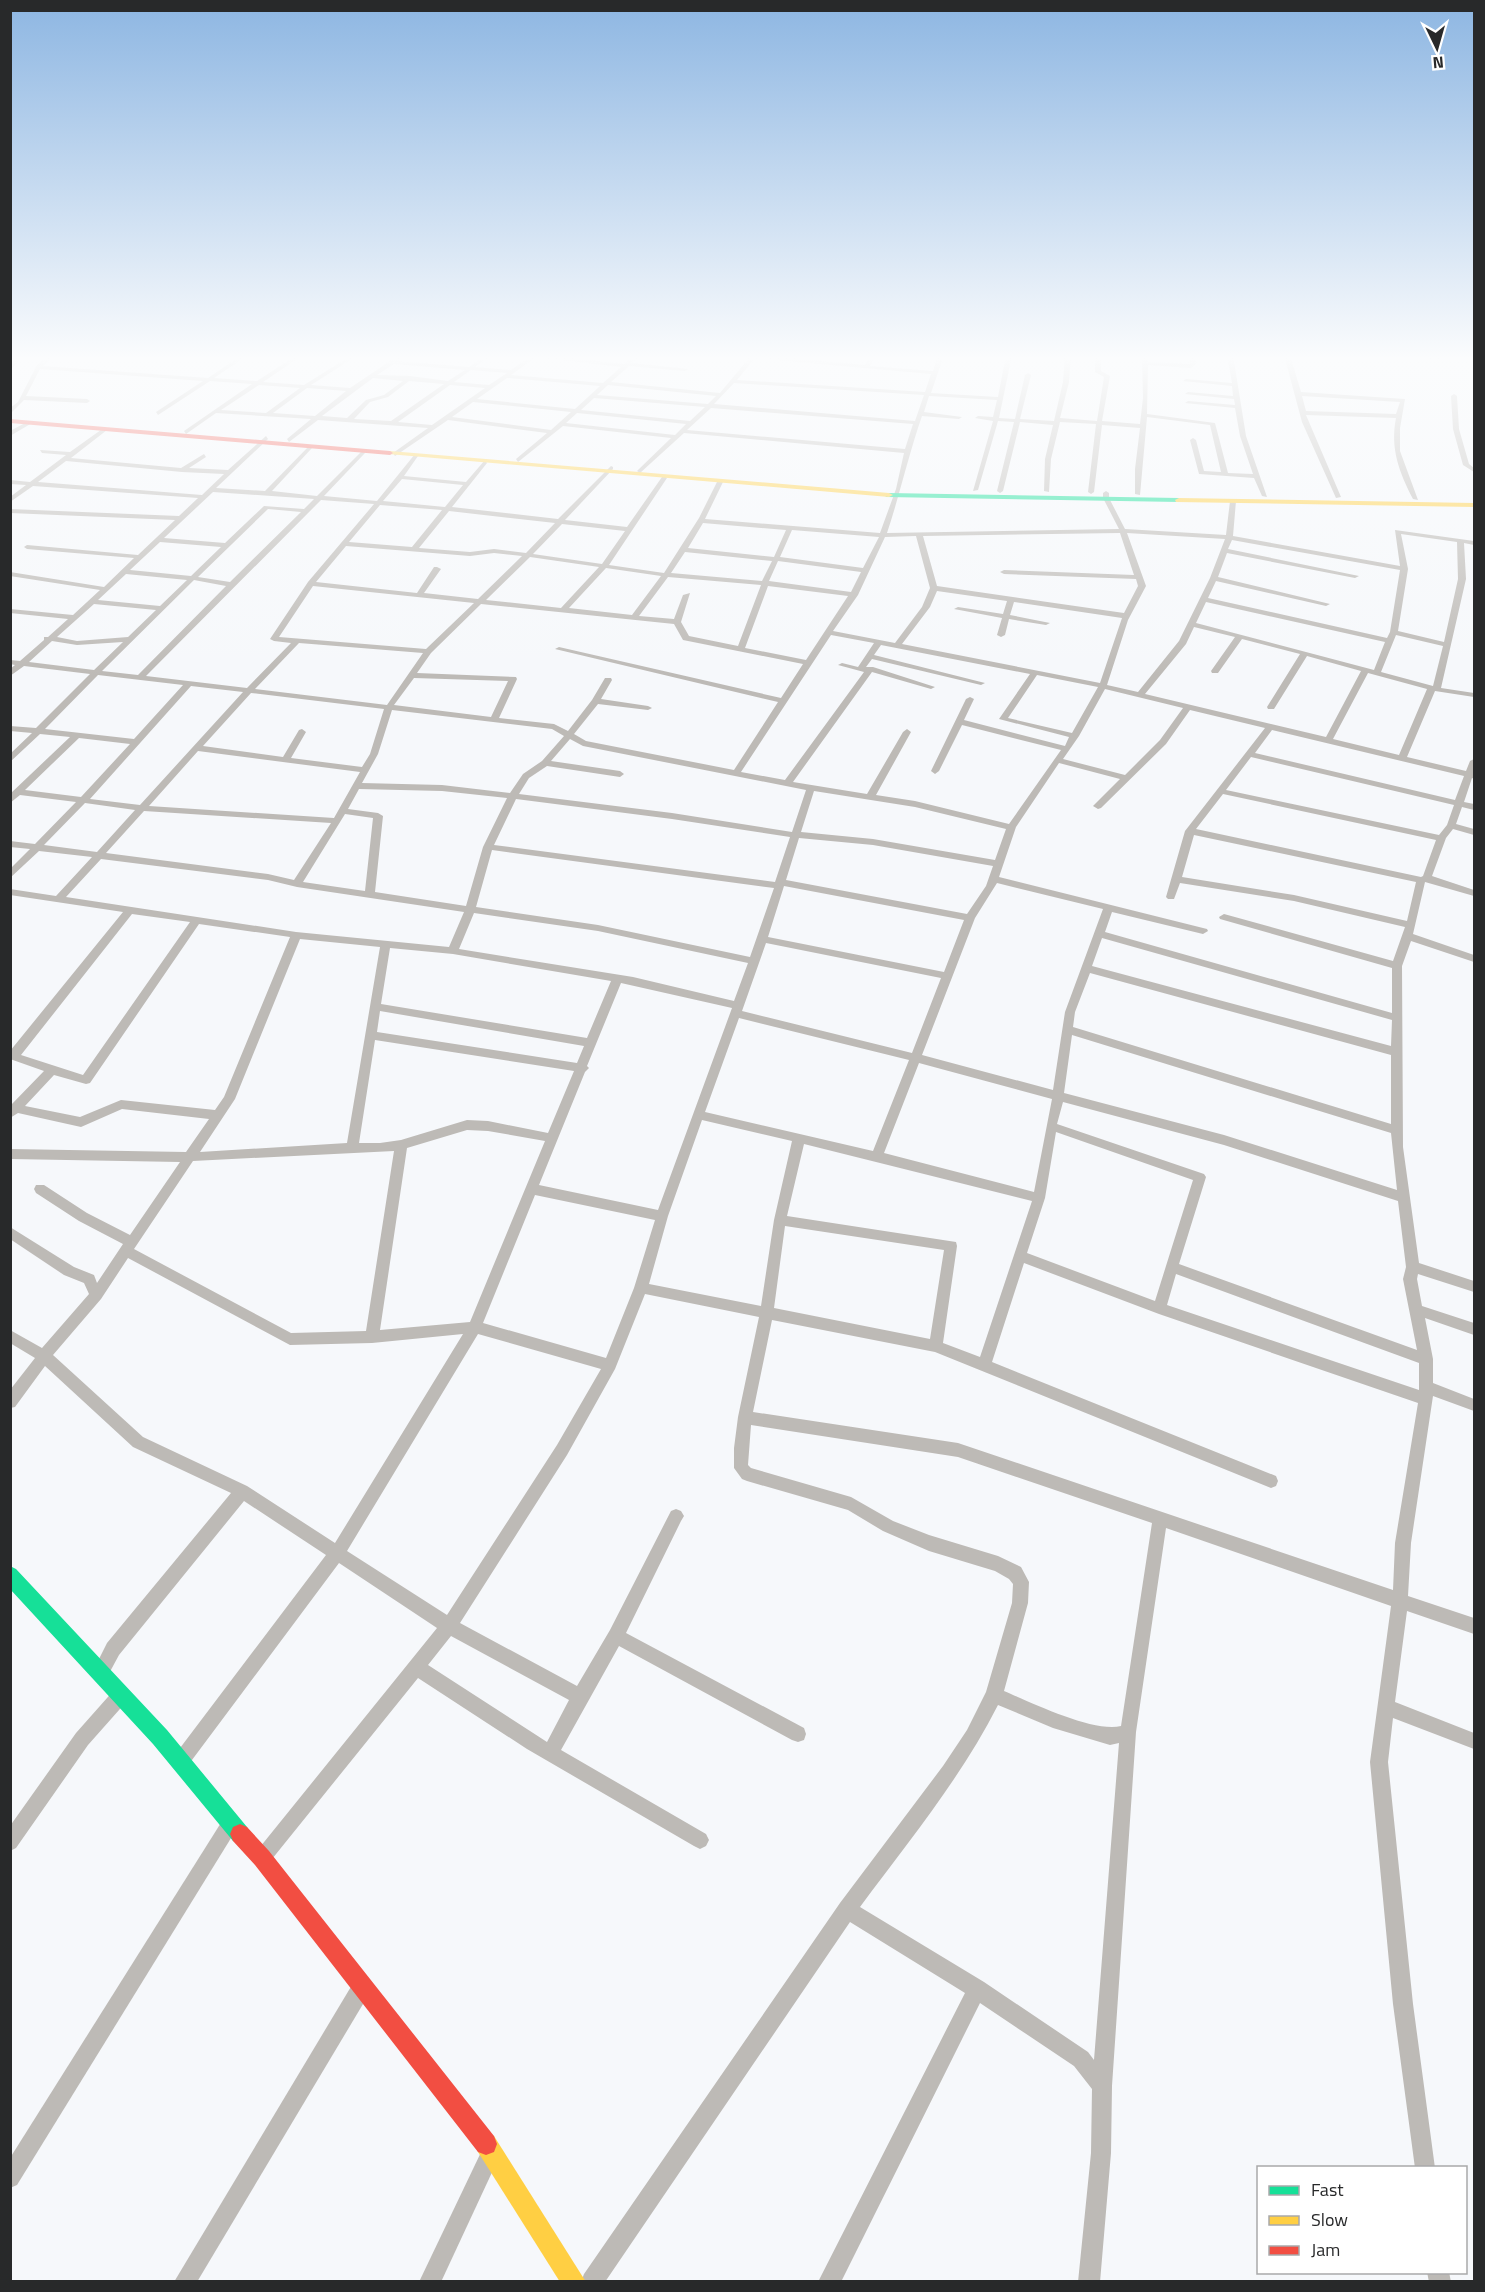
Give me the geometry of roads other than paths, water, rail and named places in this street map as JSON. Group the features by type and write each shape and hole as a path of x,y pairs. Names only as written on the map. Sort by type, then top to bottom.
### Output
{"main road":[{"path":"485,462 608,471 640,471 898,492 975,490 1091,492 1106,495 1474,499"},
{"path":"534,462 664,478 898,492 1106,495 1233,501 1474,506"},
{"path":"10,1575 121,1695 262,1858 492,2152 574,2282"}],"street":[{"path":"10,500 62,462"},
{"path":"112,462 182,470 229,472"},
{"path":"182,470 195,462"},
{"path":"10,674 125,572 206,497 240,462"},
{"path":"267,493 296,462"},
{"path":"140,678 230,584 353,462"},
{"path":"411,462 311,584 274,639 428,651"},
{"path":"414,548 485,462"},
{"path":"640,471 650,462"},
{"path":"736,773 854,595 883,535 898,492 905,462"},
{"path":"975,490 983,462"},
{"path":"1000,491 1007,462"},
{"path":"1047,491 1048,462"},
{"path":"1091,492 1094,462"},
{"path":"1138,494 1139,462"},
{"path":"1198,462 1201,473 1256,476"},
{"path":"1222,462 1225,475"},
{"path":"1252,462 1264,496"},
{"path":"1323,462 1338,497"},
{"path":"1400,462 1416,499"},
{"path":"297,884 343,812 374,754 389,706 428,651 528,555 608,471"},
{"path":"400,477 468,484"},
{"path":"563,610 603,566 664,478"},
{"path":"10,482 206,497"},
{"path":"634,617 685,549 711,504 720,482"},
{"path":"213,490 448,509 627,529"},
{"path":"877,1156 970,918 994,879 1011,827 1056,760 1067,749 1103,686 1126,616 1142,586 1123,531 1106,495"},
{"path":"1140,695 1183,642 1214,579 1228,537 1233,501"},
{"path":"10,760 96,672 266,507 306,511"},
{"path":"10,511 182,518"},
{"path":"701,521 883,535 1123,531 1228,537 1404,569"},
{"path":"741,650 765,583 790,528"},
{"path":"1377,673 1394,632 1404,569 1397,531 1474,543"},
{"path":"897,645 927,607 934,588 919,535"},
{"path":"159,540 226,545"},
{"path":"1402,759 1434,688 1448,645 1462,579 1460,541"},
{"path":"346,544 470,554 494,551 666,575 765,583 854,595"},
{"path":"27,547 141,557"},
{"path":"685,549 866,571"},
{"path":"1224,550 1355,576"},
{"path":"419,596 437,569"},
{"path":"125,572 194,578 230,584"},
{"path":"1004,572 1139,577"},
{"path":"10,574 106,589"},
{"path":"1214,579 1326,604"},
{"path":"311,584 677,622"},
{"path":"934,588 1126,616"},
{"path":"677,622 687,596"},
{"path":"1001,635 1011,599"},
{"path":"1204,599 1389,641"},
{"path":"92,602 162,608"},
{"path":"958,609 1046,623"},
{"path":"10,611 74,617"},
{"path":"677,622 686,638 808,663"},
{"path":"1192,624 1434,688 1474,695"},
{"path":"829,632 1103,686 1402,759 1473,771 1451,825 1441,838 1424,879 1397,966 1397,1147 1413,1267 1410,1279 1426,1359 1426,1393 1403,1543 1400,1601 1378,1762 1403,2004 1425,2166"},
{"path":"1394,632 1448,645"},
{"path":"1215,671 1240,636"},
{"path":"47,639 77,643 131,639"},
{"path":"58,900 198,748 248,690 297,641"},
{"path":"860,670 879,642"},
{"path":"559,649 783,701"},
{"path":"1271,707 1305,653"},
{"path":"870,656 981,683"},
{"path":"10,662 389,706 554,728 584,743 811,788 915,804 1011,827"},
{"path":"842,665 860,670 870,669 931,687"},
{"path":"788,783 870,669"},
{"path":"1328,741 1366,670"},
{"path":"1035,672 1003,719 1075,736"},
{"path":"410,675 513,680 494,719"},
{"path":"453,951 470,910 488,847 513,796 526,776 545,764 568,736 596,701 608,680"},
{"path":"10,875 81,802 189,683"},
{"path":"935,771 970,699"},
{"path":"596,701 648,708"},
{"path":"1098,806 1163,742 1188,707"},
{"path":"960,722 1067,749"},
{"path":"1171,897 1190,831 1270,727"},
{"path":"10,728 136,742"},
{"path":"285,760 302,732"},
{"path":"870,797 907,732"},
{"path":"10,800 76,736"},
{"path":"198,748 365,770"},
{"path":"1249,754 1474,807"},
{"path":"1056,760 1126,778"},
{"path":"545,764 620,774"},
{"path":"356,786 442,788 513,796 672,816 796,835 829,836 895,845 999,864"},
{"path":"262,1858 449,1626 562,1450 610,1365 641,1288 662,1216 762,939 811,788"},
{"path":"1220,791 1441,838"},
{"path":"19,792 81,802 141,808 337,821"},
{"path":"343,812 378,816 370,895"},
{"path":"1451,825 1474,832"},
{"path":"1190,831 1424,879 1474,892"},
{"path":"10,844 268,878 598,928 754,961"},
{"path":"488,847 780,884 970,918"},
{"path":"994,879 1203,932"},
{"path":"1176,879 1249,888 1331,903 1409,930 1474,959"},
{"path":"10,892 296,935 453,951 617,979 1224,1140 1405,1198"},
{"path":"984,1366 1039,1198 1058,1096 1067,1029 1085,968 1108,909"},
{"path":"129,911 12,1056 86,1080 196,921"},
{"path":"1224,917 1397,966"},
{"path":"1099,934 1397,1018"},
{"path":"10,1401 44,1356 96,1295 229,1098 296,935"},
{"path":"762,939 947,976"},
{"path":"352,1147 386,943"},
{"path":"1085,968 1397,1052"},
{"path":"180,1762 337,1553 475,1327 551,1138 583,1068 617,979"},
{"path":"376,1008 592,1043"},
{"path":"1067,1029 1398,1131"},
{"path":"372,1035 583,1068"},
{"path":"13,1111 52,1070"},
{"path":"13,1111 81,1122 121,1104 217,1115"},
{"path":"698,1115 877,1156 1039,1198"},
{"path":"10,1154 188,1157 352,1147 380,1148 401,1145 467,1125 488,1126 551,1138"},
{"path":"1051,1126 1200,1177 1159,1308"},
{"path":"592,2282 847,1910 950,1772 973,1736 994,1695 1020,1603 1021,1582 1015,1573 998,1564 929,1543 888,1526 851,1504 747,1474 741,1468 745,1417 767,1313 780,1220 799,1139"},
{"path":"372,1337 401,1145"},
{"path":"40,1189 128,1246 290,1339 372,1337 475,1327 610,1365"},
{"path":"532,1189 662,1216"},
{"path":"780,1220 951,1246 936,1346"},
{"path":"10,1232 69,1271 90,1279 96,1295"},
{"path":"1020,1256 1159,1308 1426,1393 1474,1405"},
{"path":"1172,1267 1426,1359"},
{"path":"1413,1267 1474,1286"},
{"path":"641,1288 936,1346 1271,1481"},
{"path":"1418,1310 1474,1329"},
{"path":"10,1336 44,1356 138,1442 242,1491 449,1626 580,1697"},
{"path":"745,1417 958,1450 1474,1626"},
{"path":"100,1673 113,1649 242,1491"},
{"path":"551,1752 616,1636 676,1516"},
{"path":"1089,2282 1101,2153 1102,2086 1128,1732 1160,1520"},
{"path":"616,1636 798,1734"},
{"path":"416,1667 551,1752 700,1840"},
{"path":"10,1842 82,1739 121,1695"},
{"path":"994,1695 1053,1720 1110,1737 1128,1732"},
{"path":"1386,1707 1474,1741"},
{"path":"10,2178 231,1824"},
{"path":"847,1910 977,1989 1081,2059 1102,2086"},
{"path":"185,2282 362,1987"},
{"path":"828,2282 977,1989"},
{"path":"430,2282 492,2152"}]}
